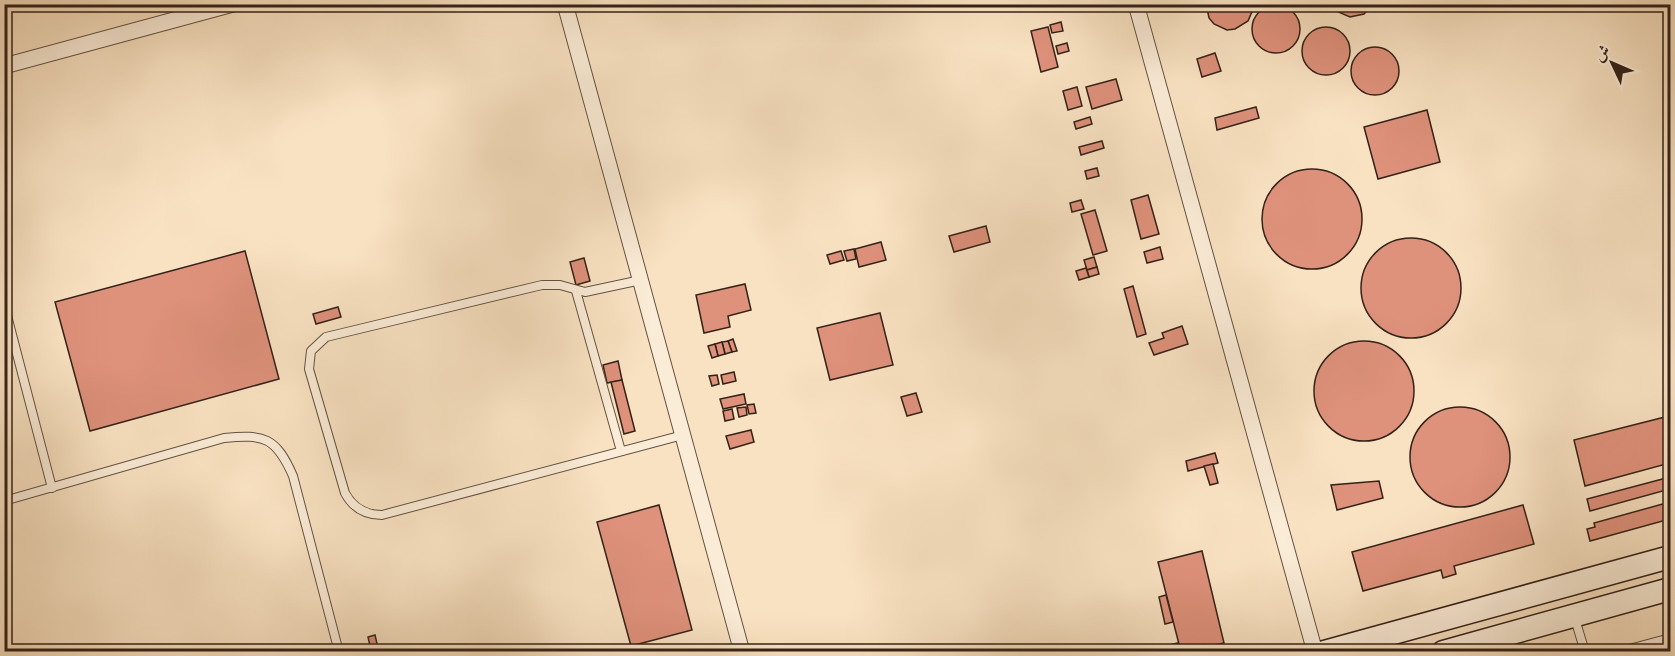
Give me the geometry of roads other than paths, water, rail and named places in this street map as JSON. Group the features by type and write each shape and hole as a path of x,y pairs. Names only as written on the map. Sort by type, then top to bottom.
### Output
{"street":[{"path":"4,66 233,4"},
{"path":"564,4 742,651"},
{"path":"1136,4 1315,651"},
{"path":"1324,651 1671,557"},
{"path":"1443,651 1671,589"}],"lane":[{"path":"641,280 601,290 576,291 560,285 542,285 326,338 311,351 309,369 345,493 353,505 366,513 382,515 683,435"},
{"path":"576,291 621,452"},
{"path":"4,304 52,488"},
{"path":"4,501 224,438 251,436 270,442 283,453 293,476 339,651"},
{"path":"1574,616 1585,651"},
{"path":"1618,651 1671,638"}]}
